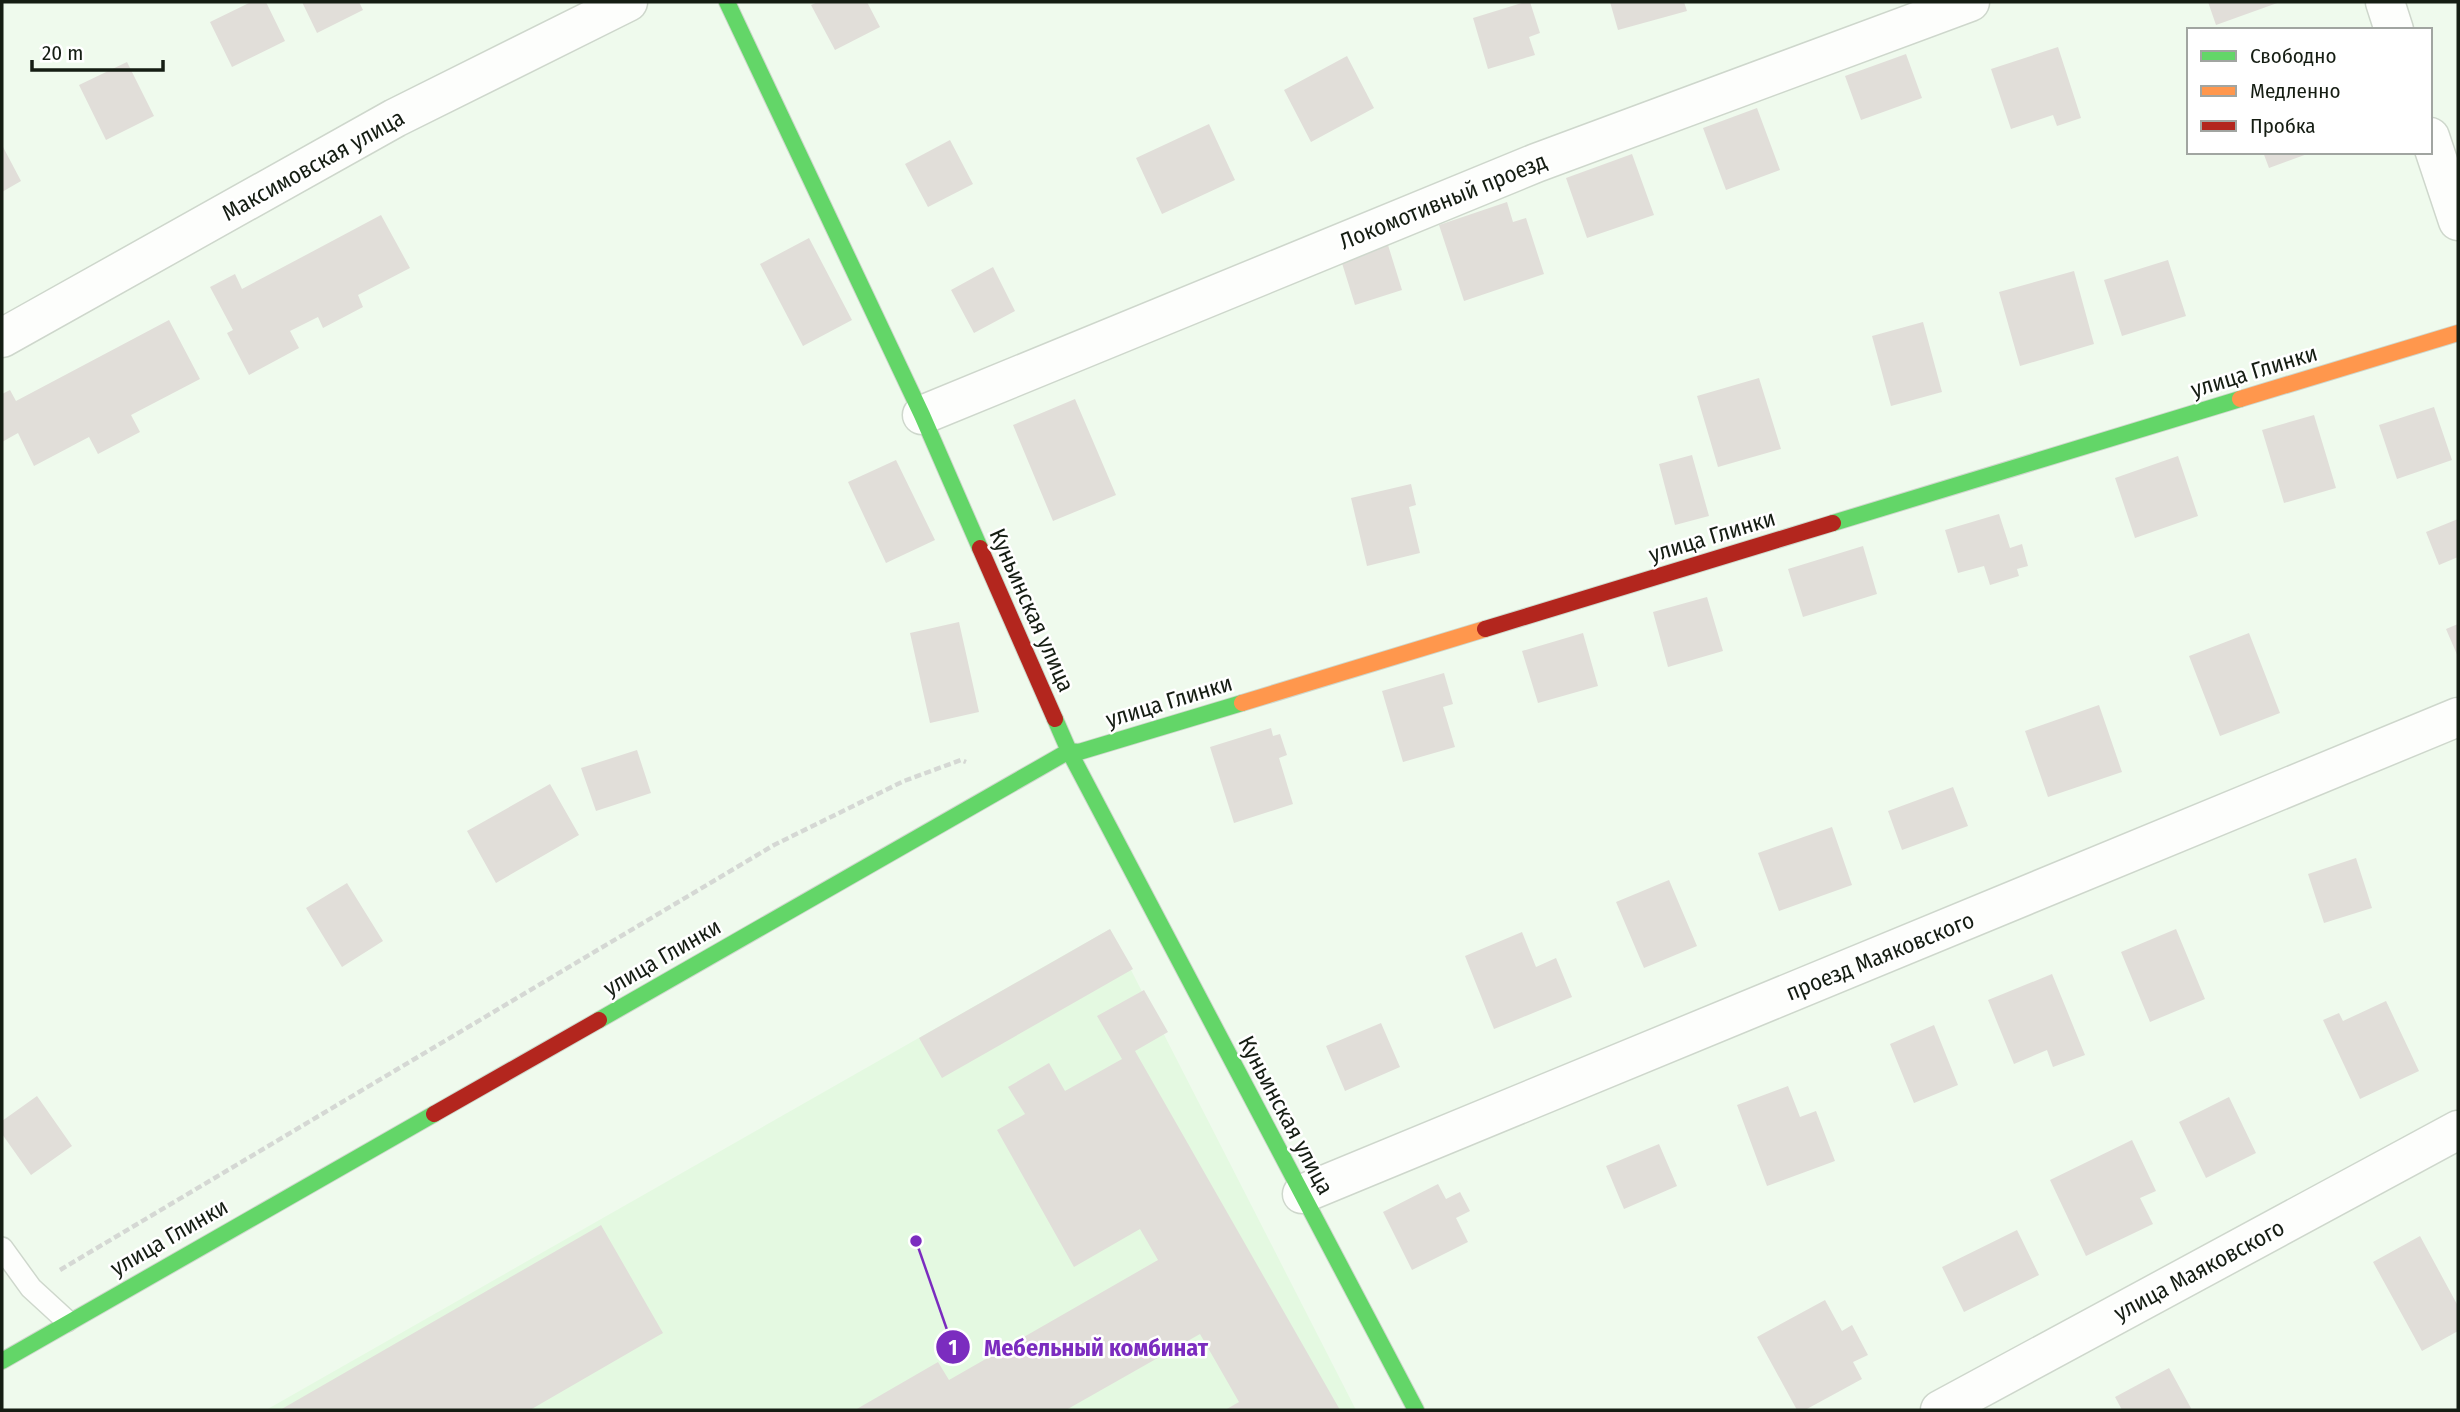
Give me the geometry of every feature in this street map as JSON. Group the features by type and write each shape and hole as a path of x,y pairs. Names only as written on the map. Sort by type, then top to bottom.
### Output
{"street":[{"name":"Максимовская улица","path":"2,338 395,118 628,2"},
{"name":"Куньинская улица","path":"727,2 922,415 1069,751 1416,1410"},
{"name":"Локомотивный проезд","path":"922,415 1536,163 1970,2"},
{"path":"2385,2 2394,28"},
{"path":"2432,143 2458,221"},
{"name":"улица Глинки","path":"2,1361 67,1321 1069,751 1079,752 2458,333"},
{"name":"проезд Маяковского","path":"1302,1195 2458,717"},
{"name":"улица Маяковского","path":"1940,1410 2458,1130"}],"lane":[{"path":"2,1248 31,1288 67,1321"}],"path":[{"path":"31,1288 774,845 904,781 961,760 1020,779"}],"shaded area":[{"path":"1110,929 1356,1410 266,1410"}],"building":[{"path":"251,2 266,2 285,41 232,67 210,22"},
{"path":"302,2 359,2 363,10 317,33"},
{"path":"818,2 867,2 880,27 835,50 811,5"},
{"path":"1530,2 1540,33 1529,37 1535,55 1488,69 1473,18"},
{"path":"1610,2 1684,2 1687,11 1618,30"},
{"path":"2208,2 2280,2 2216,25"},
{"path":"2058,47 2081,118 2057,126 2053,115 2011,129 1991,69"},
{"path":"1906,54 1922,98 1861,120 1845,76"},
{"path":"1347,56 1374,108 1311,142 1284,90"},
{"path":"127,62 154,116 106,140 79,85"},
{"path":"1757,108 1780,170 1726,190 1703,128"},
{"path":"1209,124 1235,180 1162,214 1136,158"},
{"path":"950,140 973,184 928,207 905,164"},
{"path":"2,145 21,181 2,192"},
{"path":"1632,154 1654,215 1587,238 1566,178"},
{"path":"2264,154 2307,154 2269,168"},
{"path":"1507,202 1513,222 1526,218 1544,274 1464,301 1439,225"},
{"path":"381,215 410,268 358,295 363,307 323,328 318,317 290,331 299,348 249,375 227,333 233,330 210,287 235,274 242,289"},
{"path":"809,238 852,320 803,346 760,264"},
{"path":"1388,245 1402,290 1355,305 1341,260"},
{"path":"2168,260 2186,316 2122,336 2104,280"},
{"path":"993,267 1015,311 974,333 951,290"},
{"path":"2074,271 2094,344 2020,366 1999,292"},
{"path":"169,320 200,379 131,415 140,432 98,454 89,437 34,466 18,433 2,442 2,394 10,390 16,401"},
{"path":"1923,322 1942,392 1891,406 1872,336"},
{"path":"1759,378 1781,449 1718,467 1697,396"},
{"path":"1075,399 1116,495 1053,521 1013,425"},
{"path":"2434,407 2452,460 2397,479 2379,425"},
{"path":"2314,415 2336,488 2284,503 2262,430"},
{"path":"1692,455 1709,516 1675,525 1659,464"},
{"path":"2178,456 2198,516 2135,538 2115,478"},
{"path":"896,460 935,540 886,563 848,482"},
{"path":"1411,484 1416,505 1409,507 1420,553 1367,566 1351,498"},
{"path":"1999,514 2010,548 2022,544 2028,566 2017,569 2019,576 1990,585 1984,566 1958,573 1945,530"},
{"path":"2458,519 2458,557 2439,565 2426,532"},
{"path":"1863,546 1877,594 1803,617 1788,569"},
{"path":"1707,597 1723,651 1668,667 1653,612"},
{"path":"959,622 979,712 930,723 910,633"},
{"path":"2458,624 2458,657 2446,629"},
{"path":"1583,633 1598,686 1538,703 1522,651"},
{"path":"2249,633 2280,713 2220,736 2189,656"},
{"path":"1444,673 1453,704 1443,707 1455,747 1403,762 1382,691"},
{"path":"2099,705 2122,772 2048,797 2025,731"},
{"path":"1271,728 1273,736 1280,734 1287,755 1279,758 1293,804 1234,823 1210,747"},
{"path":"637,750 651,793 596,811 581,768"},
{"path":"550,784 579,835 496,883 467,831"},
{"path":"1953,787 1968,826 1902,850 1888,811"},
{"path":"1832,827 1852,885 1779,911 1758,853"},
{"path":"2356,858 2372,908 2324,923 2308,874"},
{"path":"1669,880 1697,946 1644,968 1616,902"},
{"path":"347,883 383,941 342,967 306,908"},
{"path":"1110,929 1133,969 942,1078 919,1038"},
{"path":"2176,929 2205,999 2150,1022 2121,952"},
{"path":"1522,932 1536,967 1556,958 1572,997 1494,1029 1465,956"},
{"path":"2052,974 2085,1055 2053,1067 2047,1050 2014,1064 1988,1000"},
{"path":"1144,990 1168,1032 1135,1051 1340,1410 1225,1410 1239,1402 1200,1334 1066,1410 855,1410 938,1362 949,1380 1158,1260 1140,1229 1074,1267 997,1130 1025,1114 1008,1087 1049,1063 1065,1091 1122,1059 1097,1016"},
{"path":"2386,1001 2419,1071 2360,1099 2323,1020 2339,1013 2343,1021"},
{"path":"1381,1023 1400,1067 1345,1091 1326,1046"},
{"path":"1934,1025 1958,1085 1914,1103 1890,1044"},
{"path":"1788,1086 1800,1117 1816,1111 1835,1161 1767,1186 1737,1105"},
{"path":"37,1096 72,1146 31,1175 2,1134 2,1121"},
{"path":"2229,1097 2256,1153 2206,1178 2179,1122"},
{"path":"2132,1140 2156,1191 2140,1198 2153,1224 2086,1256 2050,1180"},
{"path":"1659,1144 1677,1186 1624,1209 1606,1166"},
{"path":"1438,1184 1446,1199 1460,1192 1470,1211 1456,1218 1468,1242 1412,1270 1383,1212"},
{"path":"601,1225 663,1333 530,1410 280,1410"},
{"path":"2017,1230 2039,1275 1964,1312 1942,1267"},
{"path":"2420,1236 2458,1306 2458,1331 2422,1351 2373,1262"},
{"path":"1825,1300 1842,1331 1852,1325 1868,1355 1853,1362 1862,1379 1805,1410 1797,1410 1757,1337"},
{"path":"2169,1368 2192,1410 2122,1410 2115,1397"}],"traffic: fast":[{"path":"727,2 922,415 980,548"},
{"path":"1833,523 2240,399"},
{"path":"599,1020 1069,751 1079,752 1242,703"},
{"path":"1055,719 1069,751 1416,1410"},
{"path":"2,1361 434,1114"}],"traffic: slow":[{"path":"2240,399 2458,333"},
{"path":"1242,703 1485,629"}],"traffic: jam":[{"path":"1485,629 1833,523"},
{"path":"980,548 1055,719"},
{"path":"434,1114 599,1020"}],"place":[{"name":"Мебельный комбинат","path":"916,1241"}]}
